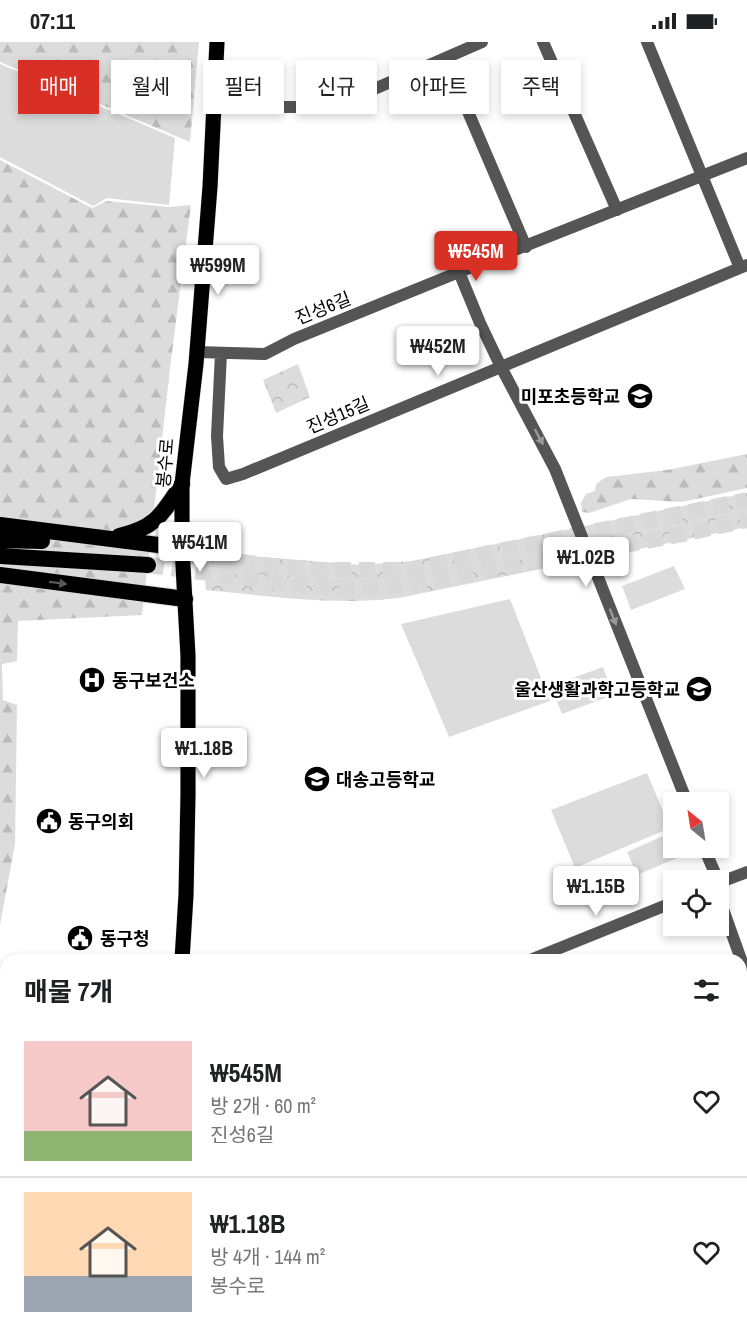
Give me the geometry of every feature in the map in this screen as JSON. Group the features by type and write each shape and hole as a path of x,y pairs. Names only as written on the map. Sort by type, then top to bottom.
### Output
{"highway":[{"path":"106,539 140,532 158,520 182,484"},
{"path":"0,525 182,548"},
{"path":"0,540 37,541 150,558 0,556"},
{"path":"0,575 185,599"}],"main road":[{"name":"봉수로","path":"216,60 217,42"},
{"name":"봉수로","path":"182,954 188,794 188,656 182,548 182,484 197,352 210,187 213,114"}],"street":[{"path":"284,107 333,107 482,42"},
{"path":"543,42 617,210"},
{"path":"647,42 703,177 744,266"},
{"path":"445,58 526,247"},
{"name":"진성6길","path":"197,352 265,354 294,339 747,158"},
{"name":"진성15길","path":"221,353 219,467 226,479 254,470 744,266"},
{"path":"459,272 501,367 564,489 683,792"},
{"path":"729,878 747,872"},
{"path":"545,954 663,906"},
{"path":"729,926 739,954"}],"green space":[{"path":"0,42 199,42 190,142 124,114 191,114 191,60 111,60 111,109 99,104 99,60 18,60 18,70 0,62"},
{"path":"0,64 18,72 18,114 99,114 99,106 111,111 111,114 118,114 175,138 169,205 107,198 93,206 0,157"},
{"path":"0,160 92,208 107,201 169,207 191,205 142,615 18,621 17,661 2,664 3,700 17,705 15,844 0,925"},
{"path":"298,364 310,397 276,413 263,380"},
{"path":"747,454 747,488 682,502 631,499 589,513 582,512 581,503 586,494 595,491 596,484 606,477 667,470"},
{"path":"747,493 747,527 399,598 327,601 206,590 202,552 361,565 412,561"},
{"path":"674,566 685,589 631,610 622,586"},
{"path":"510,599 550,701 449,737 401,624"},
{"path":"603,667 613,695 562,714 551,686"},
{"path":"647,773 663,811 663,831 575,868 551,810"},
{"path":"663,836 663,858 677,858 637,875 627,852"}],"tunnel":[{"path":"168,553 305,570 408,570 747,500"},
{"path":"148,565 306,586 357,588 410,585 747,520"}],"place":[{"name":"미포초등학교","path":"640,396"},
{"name":"동구보건소","path":"92,680"},
{"name":"울산생활과학고등학교","path":"699,689"},
{"name":"대송고등학교","path":"317,779"},
{"name":"동구의회","path":"49,821"},
{"name":"동구청","path":"80,938"}]}
